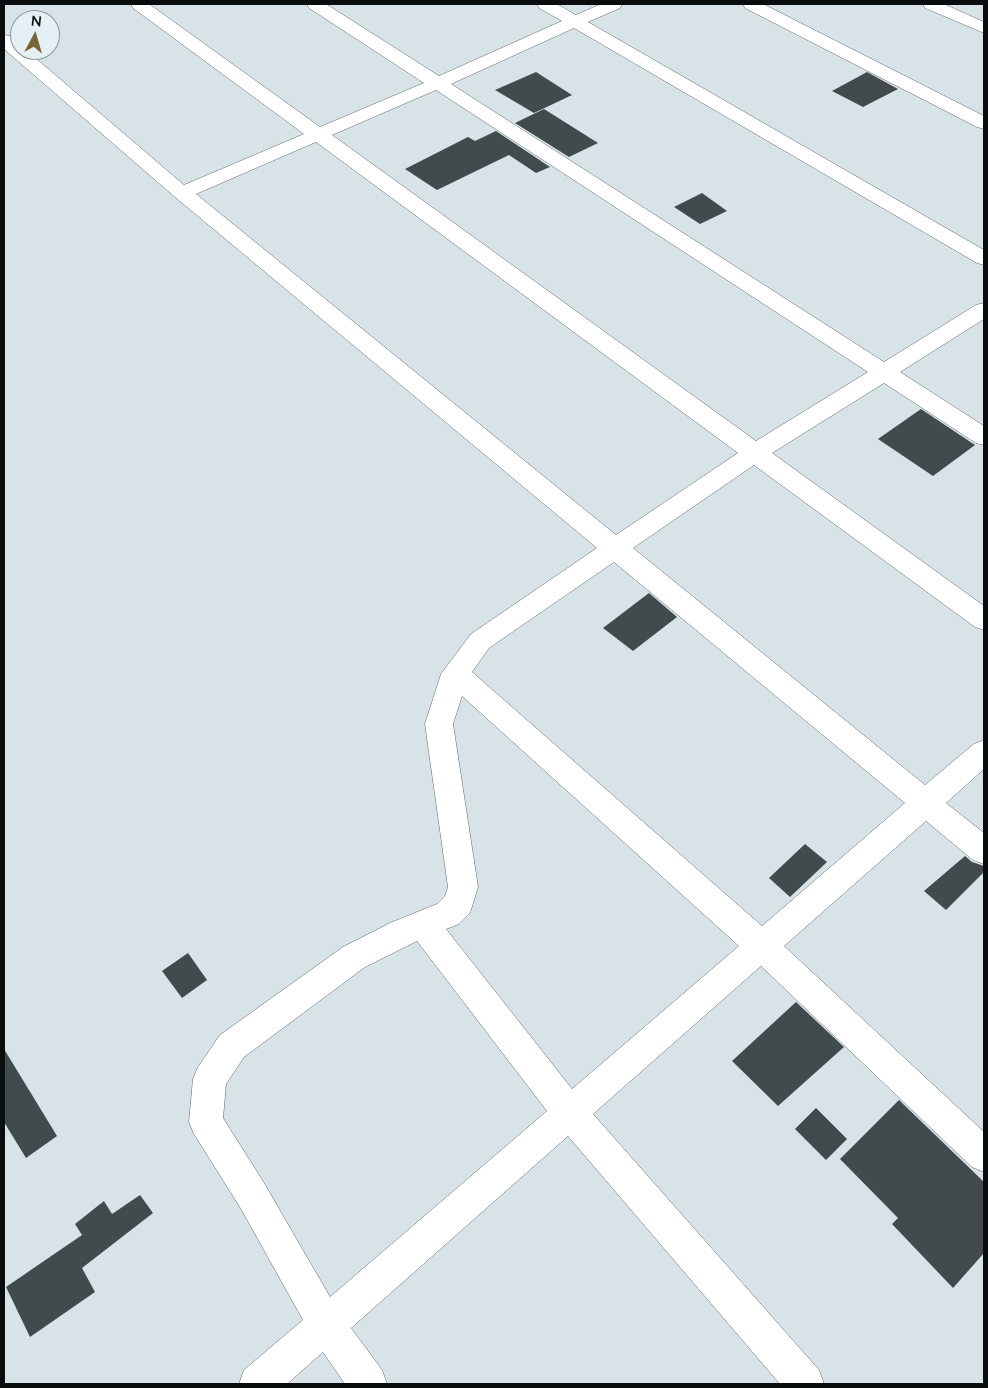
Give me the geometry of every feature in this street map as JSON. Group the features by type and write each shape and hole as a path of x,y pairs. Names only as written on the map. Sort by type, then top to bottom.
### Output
{"street":[{"path":"138,4 984,620"},
{"path":"315,4 436,84 886,371 984,437"},
{"path":"545,4 984,259"},
{"path":"182,193 436,84 614,4"},
{"path":"751,4 984,123"},
{"path":"932,4 984,28"},
{"path":"4,40 182,193 984,851"},
{"path":"368,1384 326,1325 252,1195 206,1122 210,1079 232,1046 354,957 400,934 448,914 459,903 463,887 439,724 455,674 480,642 615,547 755,453 984,310"},
{"path":"455,674 762,946 984,1156"},
{"path":"258,1384 984,752"},
{"path":"423,925 570,1113 805,1384"}],"building":[{"path":"536,72 572,95 534,113 495,90"},
{"path":"867,72 898,89 863,107 832,91"},
{"path":"544,109 598,143 569,157 515,123"},
{"path":"496,131 550,167 536,173 509,155 437,190 405,169 468,137 475,141"},
{"path":"702,193 727,211 700,224 674,207"},
{"path":"921,409 975,445 933,476 878,439"},
{"path":"649,593 677,617 633,651 603,628"},
{"path":"805,844 827,862 790,897 769,878"},
{"path":"965,856 972,862 984,866 984,872 946,910 924,891"},
{"path":"188,953 207,980 182,998 162,971"},
{"path":"796,1002 844,1047 778,1106 732,1061"},
{"path":"4,1049 57,1136 26,1158 4,1122"},
{"path":"899,1100 984,1182 984,1253 953,1288 892,1224 898,1218 840,1159"},
{"path":"816,1108 847,1139 826,1160 795,1129"},
{"path":"140,1195 153,1213 82,1268 95,1292 30,1337 6,1287 82,1235 75,1224 104,1201 112,1214"}]}
